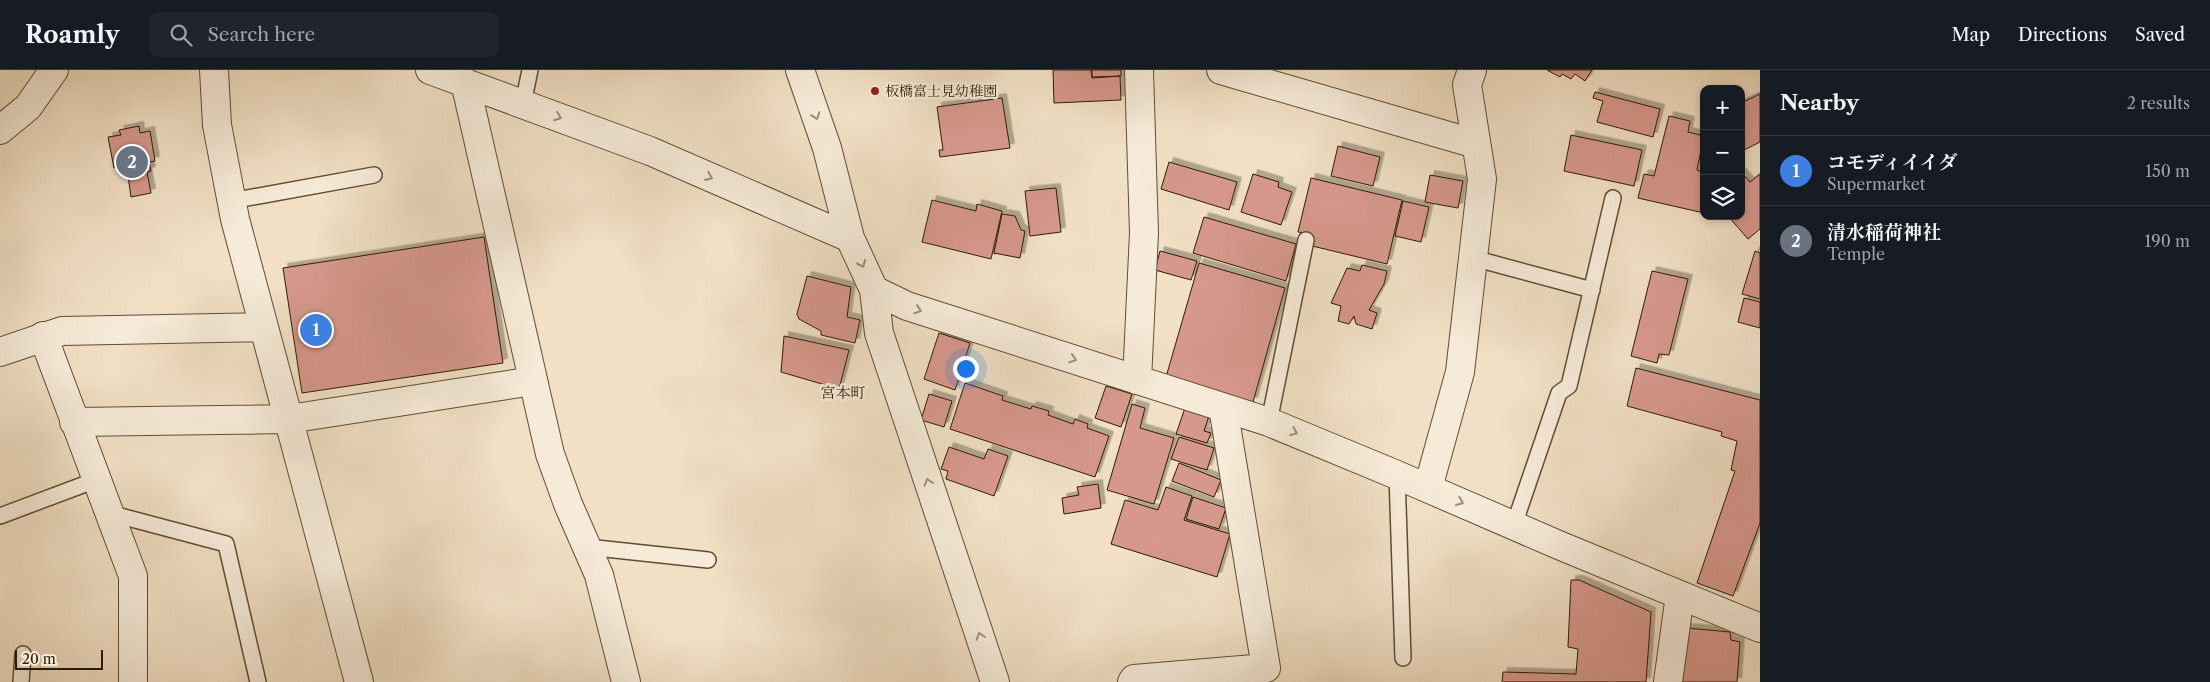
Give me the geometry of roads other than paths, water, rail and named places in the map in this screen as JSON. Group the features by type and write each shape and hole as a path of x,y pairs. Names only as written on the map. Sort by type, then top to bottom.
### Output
{"street":[{"path":"0,130 28,107 54,70"},
{"path":"214,70 217,125 231,201 359,682"},
{"path":"430,70 650,151 850,238"},
{"path":"800,70 827,148 850,238 874,290 878,333 995,682"},
{"path":"1137,380 1144,233 1139,70"},
{"path":"1220,70 1476,144"},
{"path":"1428,488 1460,372 1482,179 1467,85 1472,70"},
{"path":"465,82 550,454 599,575 626,682"},
{"path":"874,290 907,306 1269,422 1760,628"},
{"path":"0,352 62,331 264,326"},
{"path":"43,336 133,576 133,682"},
{"path":"74,422 289,419 533,380"},
{"path":"1132,682 1134,679 1267,675 1223,407"},
{"path":"1668,682 1680,595"}],"lane":[{"path":"523,104 530,70"},
{"path":"231,201 374,175"},
{"path":"1514,526 1559,393 1569,386 1613,198"},
{"path":"1269,422 1306,240"},
{"path":"1473,258 1592,290"},
{"path":"1397,475 1404,658"},
{"path":"0,516 96,480"},
{"path":"109,513 226,544 258,682"},
{"path":"587,547 708,560"},
{"path":"22,682 23,654"}],"place":[{"name":"板橋富士見幼稚園","path":"875,91"},
{"name":"清水稲荷神社","path":"132,162"},
{"name":"コモディイイダ","path":"316,330"}],"district":[{"name":"宮本町","path":"843,393"}]}
